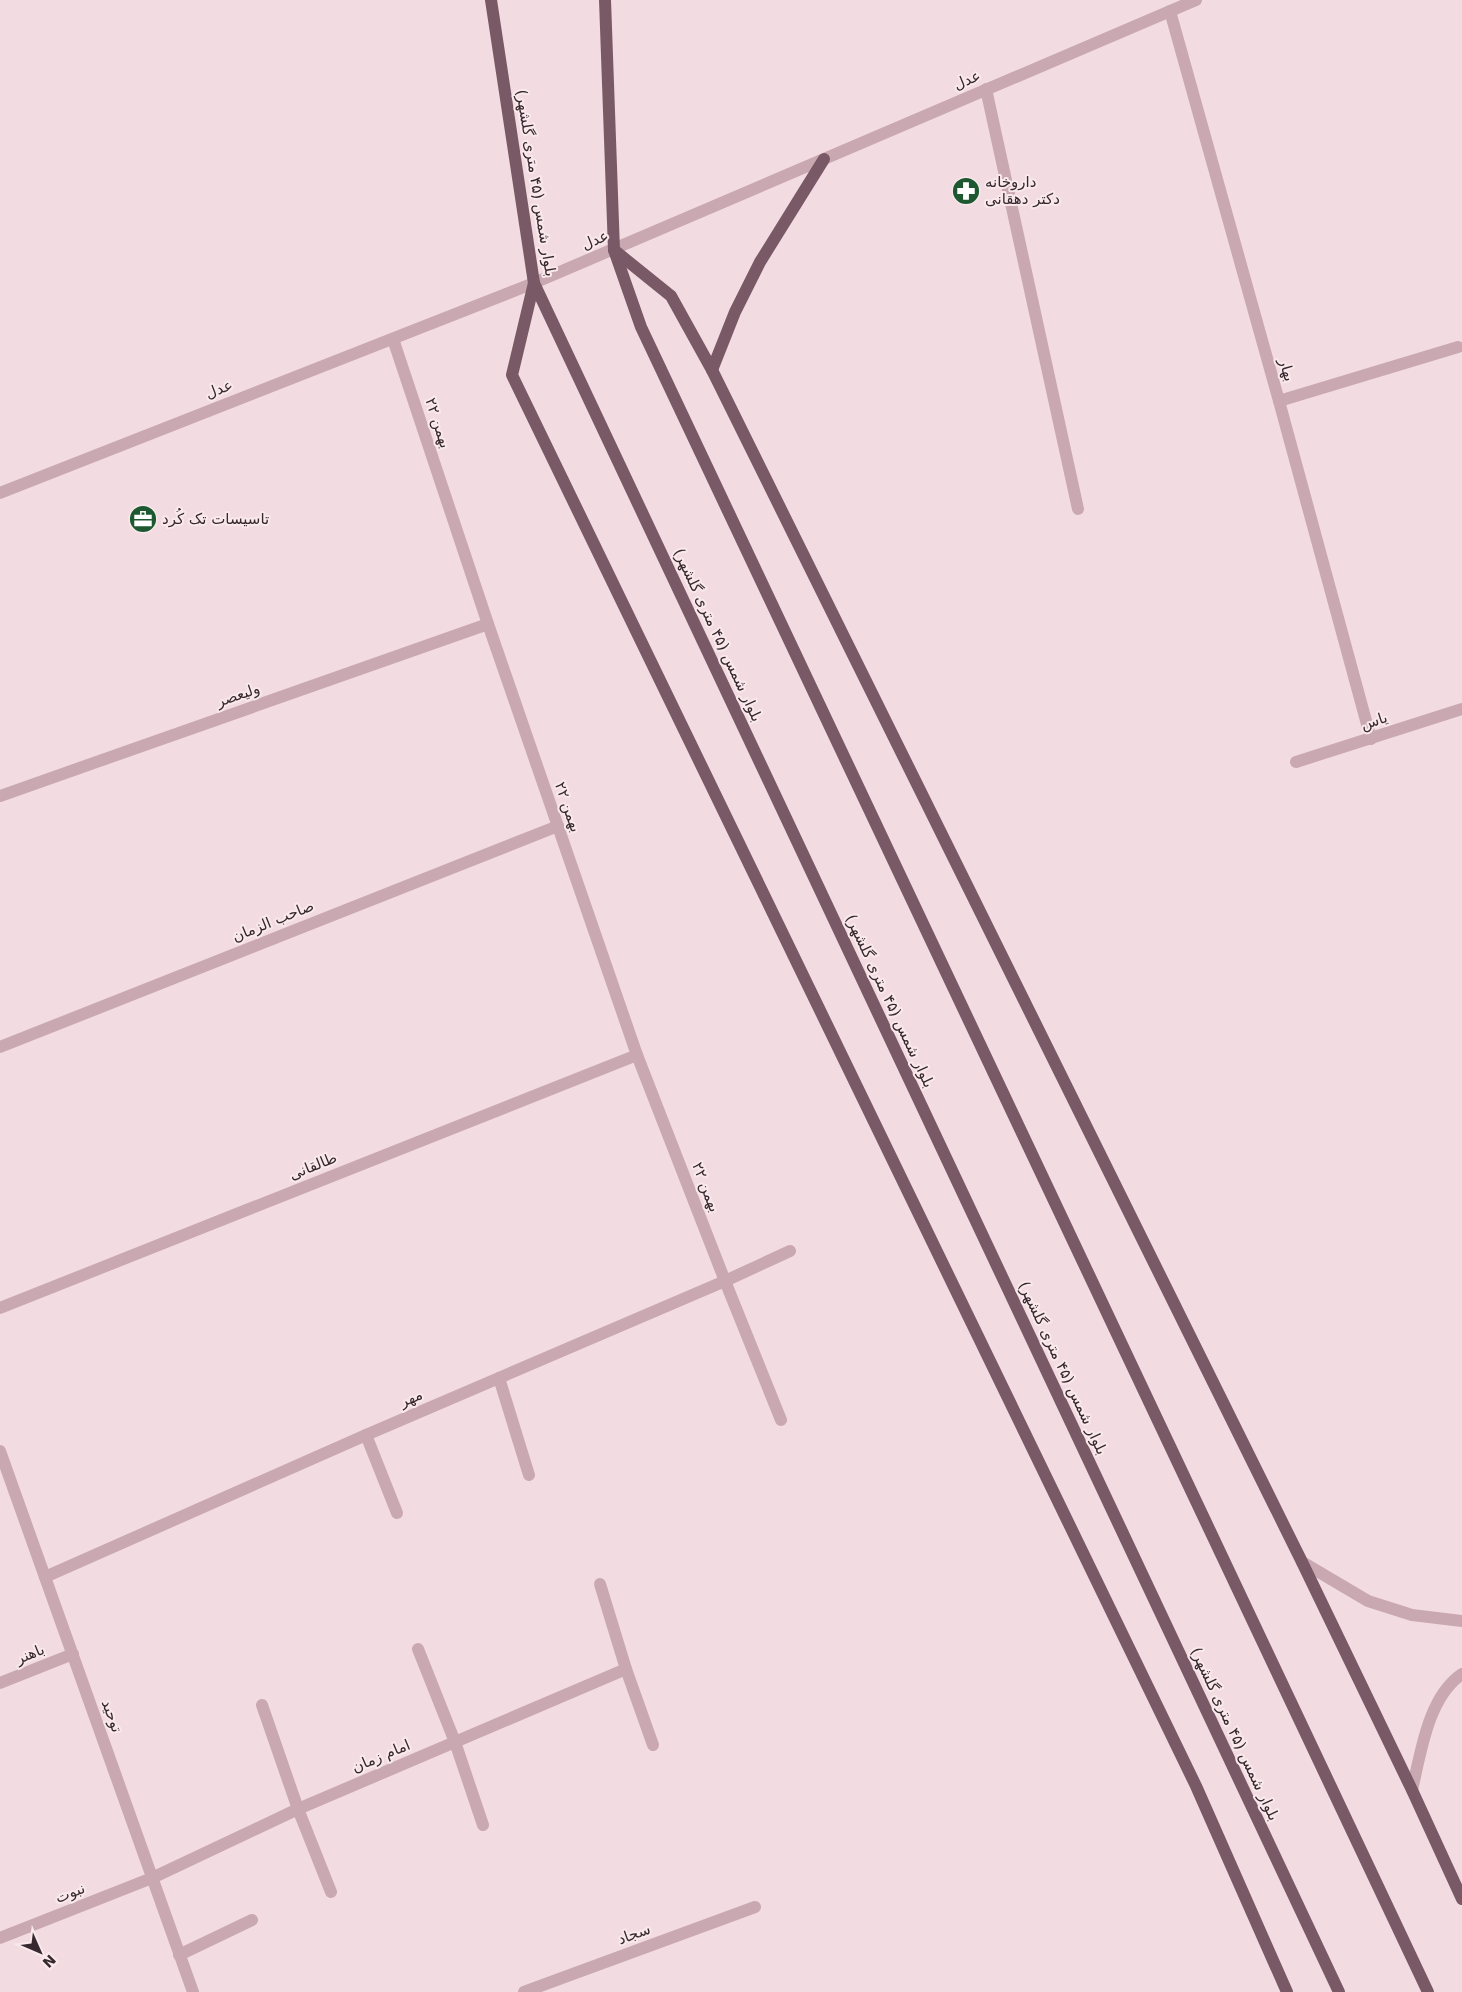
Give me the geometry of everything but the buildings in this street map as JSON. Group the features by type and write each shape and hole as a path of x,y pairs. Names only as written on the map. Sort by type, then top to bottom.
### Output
{"main road":[{"name":"بلوار شمس (۴۵ متری گلشهر)","path":"491,0 534,283 1339,1992"},
{"path":"605,0 614,250 641,328 1428,1992"},
{"path":"712,370 736,312 760,262 824,159"},
{"path":"614,250 671,296 712,370 1302,1562 1412,1790 1462,1899"},
{"path":"534,283 512,375 1196,1786 1288,1992"}],"street":[{"name":"عدل","path":"0,493 534,283 1196,0"},
{"name":"بهار","path":"1170,11 1371,739"},
{"path":"986,90 1078,509"},
{"name":"۲۲ بهمن","path":"393,339 488,624 637,1056 781,1420"},
{"path":"1279,401 1458,347"},
{"name":"ولیعصر","path":"0,796 488,624"},
{"name":"یاس","path":"1296,762 1462,709"},
{"name":"صاحب الزمان","path":"0,1047 558,826"},
{"name":"طالقانی","path":"0,1308 637,1056"},
{"name":"مهر","path":"45,1577 366,1435 725,1281 790,1250"},
{"path":"499,1378 529,1475"},
{"path":"366,1435 397,1513"},
{"name":"توحید","path":"0,1451 193,1992"},
{"path":"1302,1562 1368,1601 1412,1615 1462,1621"},
{"path":"600,1584 626,1669 654,1745"},
{"path":"418,1649 455,1742 483,1825"},
{"name":"باهنر","path":"0,1683 72,1654"},
{"name":"امام زمان","path":"152,1878 298,1809 626,1669"},
{"path":"1412,1790 1428,1722 1451,1682 1462,1674"},
{"path":"262,1706 298,1809 331,1892"},
{"name":"نبوت","path":"0,1938 152,1878"},
{"name":"سجاد","path":"524,1992 755,1907"},
{"path":"179,1955 252,1920"}],"place":[{"name":"داروخانه دکتر دهقانی","path":"966,191"},
{"name":"تاسیسات تک کُرد","path":"143,519"}]}
